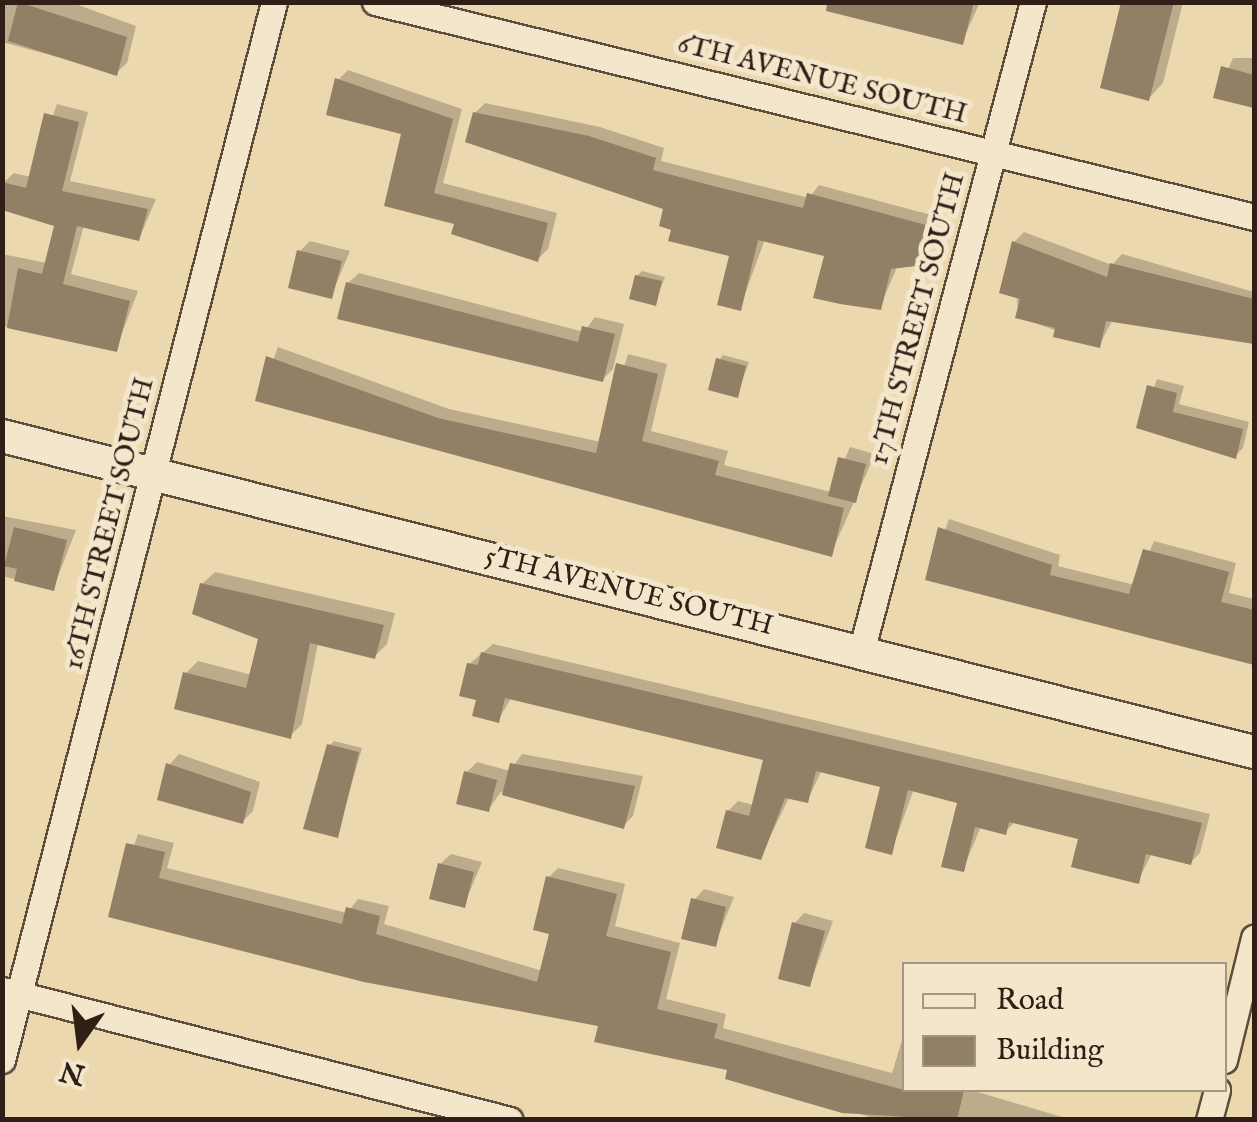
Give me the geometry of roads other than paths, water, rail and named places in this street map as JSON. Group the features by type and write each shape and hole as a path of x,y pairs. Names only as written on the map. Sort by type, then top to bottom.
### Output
{"street":[{"name":"16TH STREET SOUTH","path":"2,1060 11,992 154,476 274,2"},
{"name":"6TH AVENUE SOUTH","path":"375,2 1254,217"},
{"name":"17TH STREET SOUTH","path":"861,652 1033,2"},
{"name":"5TH AVENUE SOUTH","path":"2,436 1254,752"},
{"path":"1227,1048 1254,938"},
{"path":"11,992 510,1120"},
{"path":"1209,1120 1216,1092"}]}
